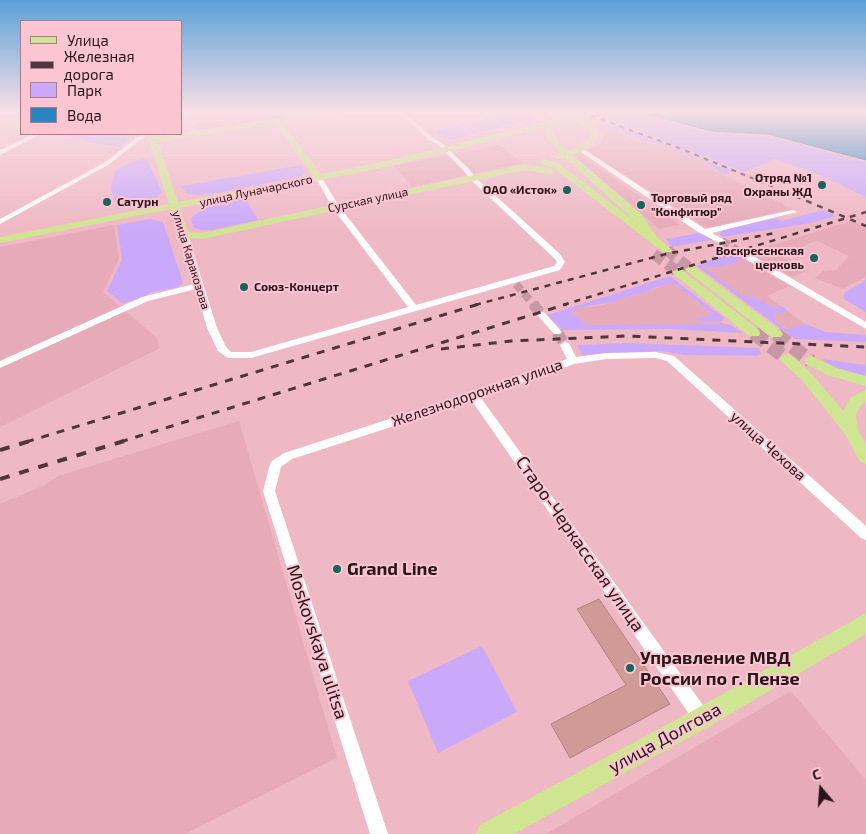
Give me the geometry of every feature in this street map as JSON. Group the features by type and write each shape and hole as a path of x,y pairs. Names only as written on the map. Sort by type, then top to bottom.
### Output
{"main road":[{"name":"улица Каракозова","path":"155,151 184,235"},
{"path":"299,151 319,178"},
{"name":"улица Луначарского","path":"0,240 319,178 442,151"},
{"path":"564,151 632,212 648,229 655,242"},
{"path":"554,165 577,151"},
{"name":"Сурская улица","path":"184,235 202,236 544,162 544,166 554,165 654,254"},
{"name":"Сурская улица","path":"525,166 554,165 667,250"},
{"path":"691,269 776,334"},
{"path":"678,272 754,333"},
{"path":"788,359 806,377 850,430 866,458"},
{"path":"811,361 841,376 866,381"},
{"path":"850,430 849,414 856,401 866,395"},
{"name":"улица Долгова","path":"489,834 702,718 866,623"}],"street":[{"path":"0,222 106,164 123,151"},
{"path":"319,178 336,206 413,307 514,282 557,268 561,262 557,256 472,178 466,169 447,151"},
{"path":"583,151 701,230 722,241"},
{"path":"701,230 710,232 793,212"},
{"name":"улица Каракозова","path":"184,235 212,328 222,349 228,355 251,355 413,307"},
{"path":"191,254 202,236"},
{"path":"740,252 866,326"},
{"path":"0,365 145,299 199,286"},
{"path":"542,315 557,332"},
{"path":"564,345 573,361"},
{"name":"Железнодорожная улица","path":"288,456 474,396 573,361 606,356 656,355 670,358"},
{"name":"улица Чехова","path":"670,358 866,534"},
{"name":"Старо-Черкасская улица","path":"474,396 702,718"},
{"name":"Moskovskaya ulitsa","path":"288,456 276,464 269,491 379,834"}],"shaded area":[{"path":"469,151 507,151 523,163 412,187 394,166"},
{"path":"587,151 675,151 703,162 715,171 792,209 707,228"},
{"name":"Торговый ряд \"Конфитюр\"","path":"581,156 680,225 659,229 577,158"},
{"path":"851,221 866,227 866,277 843,289 815,278 823,271 836,270 849,256 817,241 784,257 809,270 793,277 747,253"},
{"path":"114,225 119,259 103,292 156,337 160,348 0,427 0,247"},
{"path":"745,259 789,286 767,296 805,324 787,329 702,267 722,267"},
{"path":"674,283 725,325 587,325 571,312 577,308 604,305 616,299 644,293"},
{"path":"239,421 337,758 185,834 0,834 0,504 45,485 58,476"},
{"path":"791,691 866,780 866,834 546,834"}],"green space":[{"path":"677,151 682,151 732,171 725,175 704,162"},
{"path":"690,151 824,151 866,162 866,197 815,173 775,159 744,172"},
{"path":"147,159 162,192 149,203 117,209 111,188 114,173 136,160"},
{"path":"301,165 305,172 302,176 218,193 197,195 186,193 182,186"},
{"path":"244,196 258,220 212,230 201,230 193,227 191,218 204,208"},
{"path":"822,210 836,216 811,223 723,237 720,235 724,229 777,218 782,221"},
{"path":"150,219 163,222 183,282 178,287 150,293 139,300 122,303 107,291 122,259 117,225"},
{"path":"700,233 716,239 672,247 666,239"},
{"path":"735,253 745,259 722,267 703,267 744,297 752,296 772,307 784,307 787,312 773,313 776,322 786,329 805,324 826,332 866,335 866,342 795,339 697,266 704,264 704,262"},
{"path":"670,276 724,318 722,321 702,322 695,319 713,315 674,283 657,287 644,293 617,299 619,301 577,308 571,312 587,325 729,324 743,333 670,329 563,330 547,315"},
{"path":"866,280 866,312 844,299 844,293"},
{"path":"627,343 759,348 761,354 756,356 684,355 661,351 582,355 577,345"},
{"path":"821,359 866,365 866,376 836,369"},
{"path":"482,646 517,712 438,753 408,681"}],"water":[{"path":"832,151 866,151 866,160"}],"building":[{"name":"Управление МВД России по г. Пензе","path":"599,599 670,704 570,758 551,724 626,685 577,609"}],"tunnel":[{"path":"722,241 740,252"},
{"path":"667,250 691,269"},
{"path":"654,254 678,272"},
{"path":"516,284 534,305"},
{"path":"533,304 542,315"},
{"path":"557,332 565,345"},
{"path":"754,333 787,359"},
{"path":"776,334 811,361"}],"railway":[{"path":"686,151 798,197"},
{"path":"795,196 847,218"},
{"path":"847,218 866,212"},
{"path":"563,305 847,218"},
{"path":"847,218 866,226"},
{"path":"475,305 666,254 775,233"},
{"path":"26,442 479,304"},
{"path":"120,442 567,304"},
{"path":"441,349 511,341 627,336 866,347"},
{"path":"0,450 30,441"},
{"path":"0,479 124,441"}],"place":[{"name":"Отряд №1 Охраны ЖД","path":"822,185"},
{"name":"ОАО «Исток»","path":"567,190"},
{"name":"Сатурн","path":"107,202"},
{"name":"Торговый ряд \"Конфитюр\"","path":"641,205"},
{"name":"Воскресенская церковь","path":"814,258"},
{"name":"Союз-Концерт","path":"244,287"},
{"name":"Grand Line","path":"337,569"},
{"name":"Управление МВД России по г. Пензе","path":"630,668"}]}
